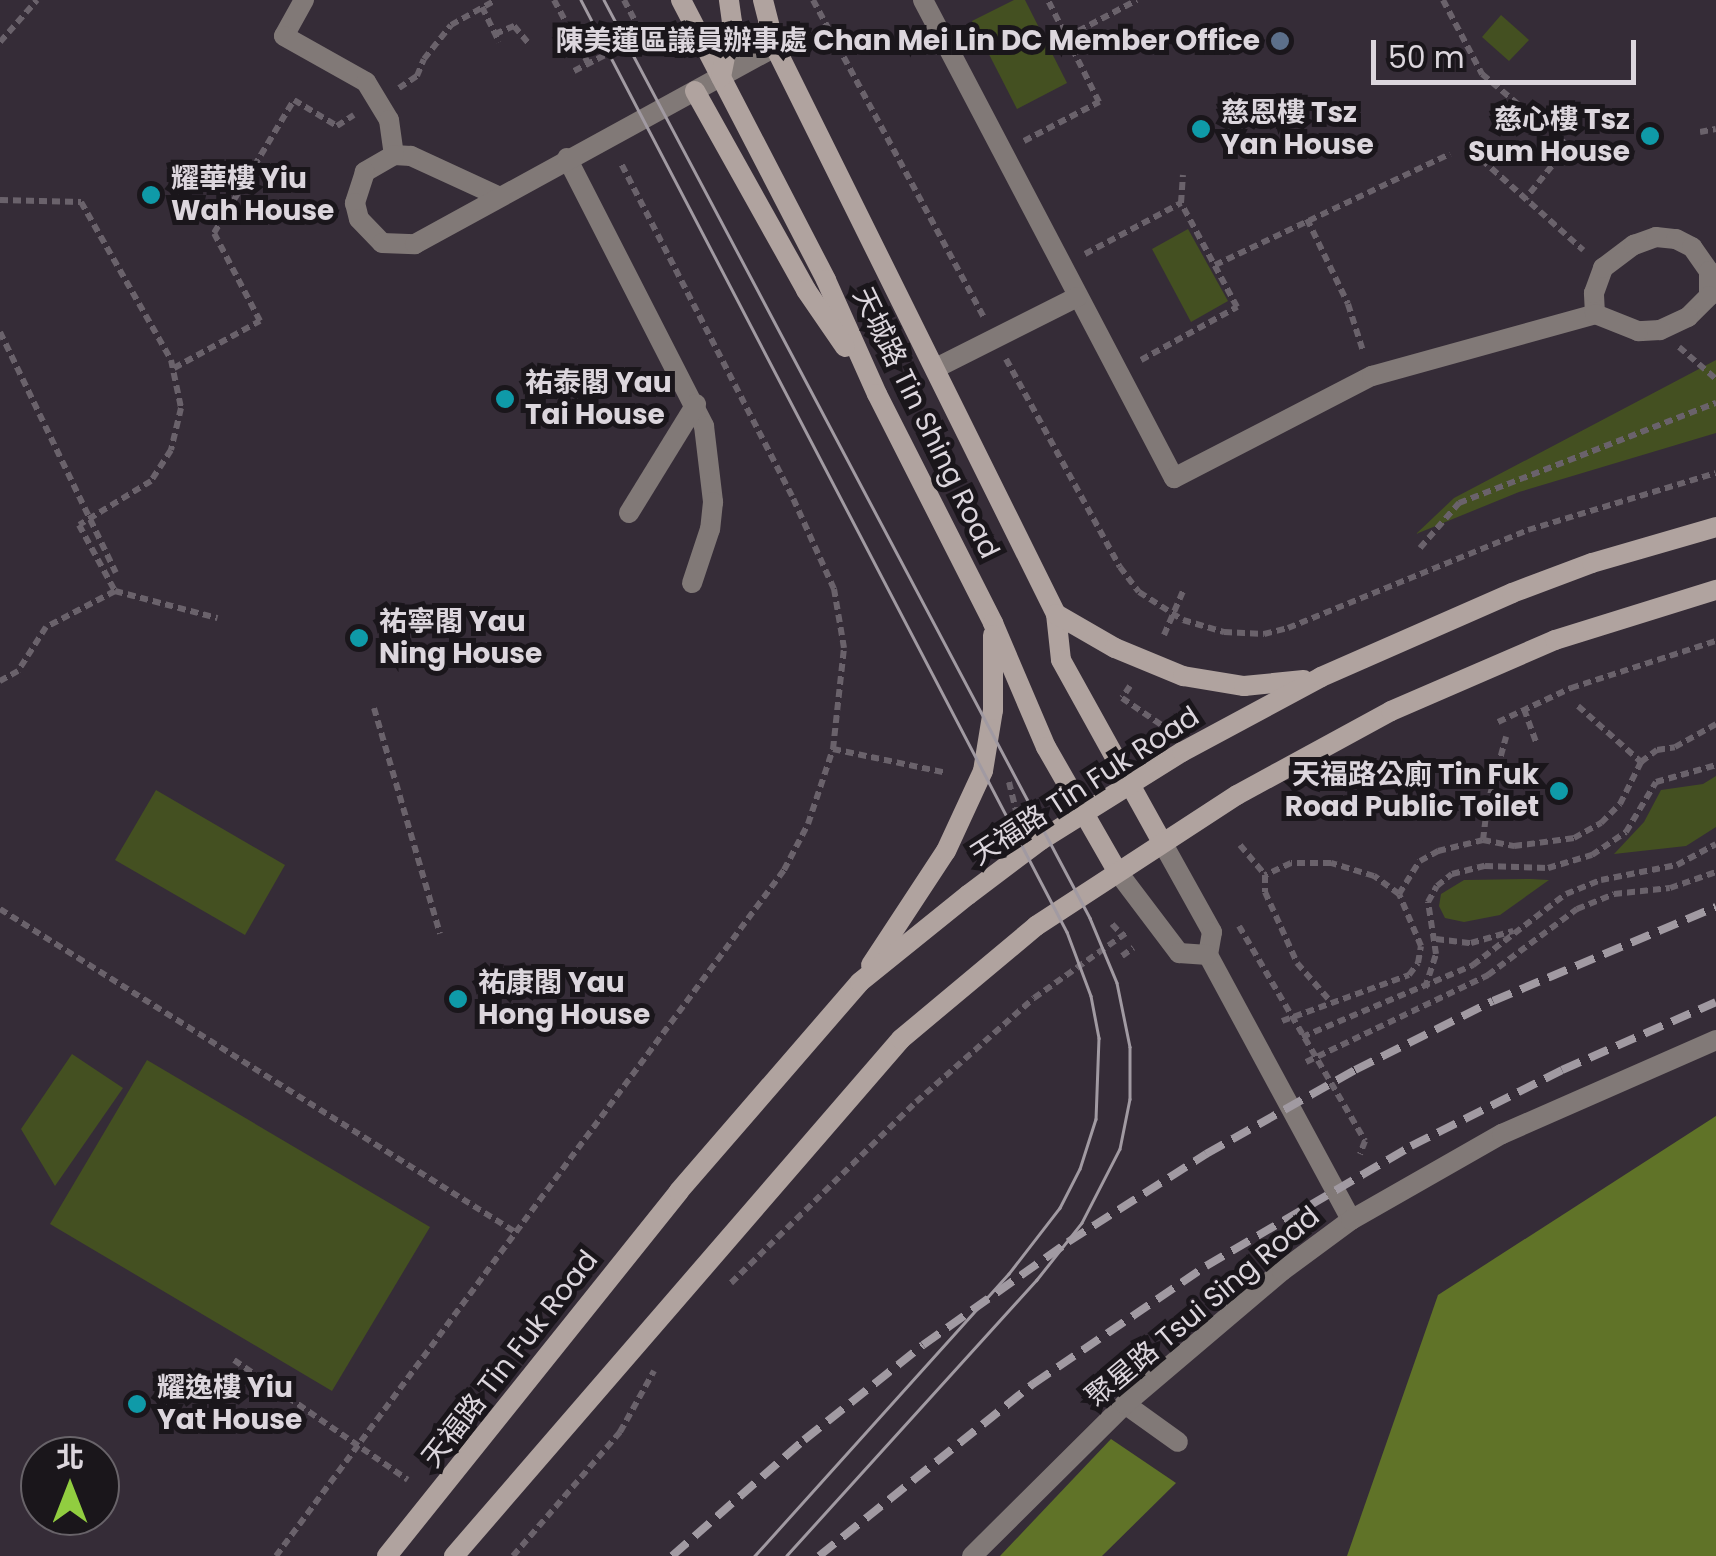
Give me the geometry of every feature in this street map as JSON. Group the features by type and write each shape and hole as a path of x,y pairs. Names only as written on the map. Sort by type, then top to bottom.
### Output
{"main road":[{"name":"天城路 Tin Shing Road","path":"681,0 826,280 877,394 993,623 1046,748 1117,871"},
{"path":"721,77 732,22 729,0"},
{"name":"天城路 Tin Shing Road","path":"763,0 775,47 1056,614 1060,660 1162,842"},
{"path":"695,91 806,290 877,394"},
{"name":"天福路 Tin Fuk Road","path":"387,1556 679,1191 860,982 1028,849 1182,752 1321,677 1512,592 1592,563 1716,528"},
{"path":"454,1556 901,1039 1036,926 1162,842 1307,754 1478,670 1556,640 1716,590"},
{"path":"1056,614 1148,664 1212,683 1282,685 1321,677"},
{"path":"860,982 946,851 982,771 993,710 993,623"}],"street":[{"path":"304,0 284,36 366,82 388,120 394,155"},
{"path":"923,0 1174,478 1372,376 1595,314 1638,332 1660,330 1688,317 1709,296 1709,271 1692,248 1676,239 1656,237 1634,244 1604,268 1594,293 1595,314"},
{"path":"498,196 411,156 394,155 365,172 357,186 358,219 382,243 415,244 606,136 775,47"},
{"path":"568,158 696,404 709,450 713,502 703,557 692,582"},
{"path":"936,368 1077,298"},
{"path":"629,513 696,404"},
{"path":"1162,842 1212,932 1208,955 1351,1220"},
{"path":"1117,871 1179,953 1208,955"},
{"name":"聚星路 Tsui Sing Road","path":"972,1556 1125,1404 1282,1271 1351,1220 1502,1134 1716,1040"},
{"path":"1125,1404 1178,1442"}],"path":[{"path":"0,42 37,0"},
{"path":"174,368 260,321 214,234 294,100 337,126 417,76 424,58 451,25 496,0"},
{"path":"554,0 588,63"},
{"path":"624,0 643,35"},
{"path":"813,0 1120,567 1139,592 1173,614 1201,627 1243,634 1288,628 1528,530 1716,474"},
{"path":"1001,152 1099,102 1048,0"},
{"path":"1067,38 1137,0"},
{"path":"1442,0 1482,74 1568,146 1525,199"},
{"path":"482,7 497,38 514,26 529,44"},
{"path":"574,72 658,27"},
{"path":"1700,132 1716,129"},
{"path":"276,1556 784,870 808,824 832,749 844,648 834,589 792,496 606,136"},
{"path":"1472,151 1604,268"},
{"path":"1215,265 1450,154"},
{"path":"1118,373 1237,307 1181,204 1183,175"},
{"path":"0,200 81,202 174,368 181,408 178,432 163,466 138,494 79,525 115,591"},
{"path":"1062,266 1181,204"},
{"path":"1307,219 1348,304 1372,376"},
{"path":"0,332 116,572"},
{"path":"1700,367 1716,378"},
{"path":"1420,548 1460,503 1716,403"},
{"path":"0,681 18,671 46,626 115,591 217,618"},
{"path":"1164,635 1183,591"},
{"path":"1498,722 1588,682 1716,641"},
{"path":"1130,686 1122,698 1163,726"},
{"path":"1578,706 1641,762"},
{"path":"374,708 440,934"},
{"path":"1524,709 1536,742"},
{"path":"1399,894 1420,861 1438,851 1483,840 1514,846 1574,838 1601,823 1620,804 1641,762 1657,750 1675,747 1716,724"},
{"path":"1483,840 1506,737"},
{"path":"832,749 947,773"},
{"path":"1424,989 1436,939 1428,902 1437,886 1452,874 1485,866 1548,868 1592,856 1626,832 1656,782 1716,765"},
{"path":"1005,766 1021,832"},
{"path":"1302,1038 1424,989 1473,964 1547,905 1584,886 1677,866 1716,844"},
{"path":"1240,846 1265,875 1271,913 1297,963 1331,1002"},
{"path":"1265,875 1291,863 1331,862 1374,876 1399,894 1421,946 1418,963 1409,975 1286,1020"},
{"path":"1310,1060 1488,974 1577,910 1614,894 1670,888 1716,872"},
{"path":"0,909 517,1234"},
{"path":"1235,918 1286,1020 1302,1038 1310,1060 1365,1141 1360,1154"},
{"path":"724,1289 916,1102 1034,998 1123,936 1112,924"},
{"path":"1436,939 1471,944 1516,930"},
{"path":"1122,956 1133,948"},
{"path":"513,1556 620,1432 661,1358"},
{"path":"234,1360 408,1480"}],"green space":[{"path":"1014,0 1025,0 1067,83 1017,109 972,21"},
{"path":"1501,15 1529,40 1509,61 1482,37"},
{"path":"1188,229 1228,301 1191,322 1152,249"},
{"path":"1716,360 1716,433 1519,492 1416,534 1454,498"},
{"path":"1716,776 1716,827 1686,846 1614,854 1644,822 1661,790 1703,784"},
{"path":"156,790 285,865 245,935 115,860"},
{"path":"1464,880 1549,880 1500,915 1464,922 1445,918 1439,906 1441,894"},
{"path":"72,1054 123,1088 55,1186 21,1129"},
{"path":"147,1060 430,1227 332,1391 50,1224"},
{"path":"1716,1116 1716,1556 1347,1556 1438,1295"},
{"path":"1111,1439 1176,1483 1102,1556 1000,1556"}],"tram line":[{"path":"581,0 1067,932 1091,996 1099,1038 1096,1119 1080,1169 1060,1208 1009,1274 755,1556"},
{"path":"604,0 1090,918 1117,983 1130,1047 1130,1099 1120,1149 1082,1223 1037,1280 787,1556"}],"railway":[{"path":"672,1556 804,1440 923,1345 1068,1242 1206,1154 1355,1070 1493,1001 1716,907"},
{"path":"819,1556 1033,1384 1206,1266 1411,1146 1562,1070 1716,1002"}],"place":[{"name":"陳美蓮區議員辦事處 Chan Mei Lin DC Member Office","path":"1280,41"},
{"name":"慈恩樓 Tsz Yan House","path":"1201,129"},
{"name":"慈心樓 Tsz Sum House","path":"1650,136"},
{"name":"耀華樓 Yiu Wah House","path":"151,195"},
{"name":"祐泰閣 Yau Tai House","path":"505,399"},
{"name":"祐寧閣 Yau Ning House","path":"359,638"},
{"name":"天福路公廁 Tin Fuk Road Public Toilet","path":"1559,791"},
{"name":"祐康閣 Yau Hong House","path":"458,999"},
{"name":"耀逸樓 Yiu Yat House","path":"137,1404"}]}
